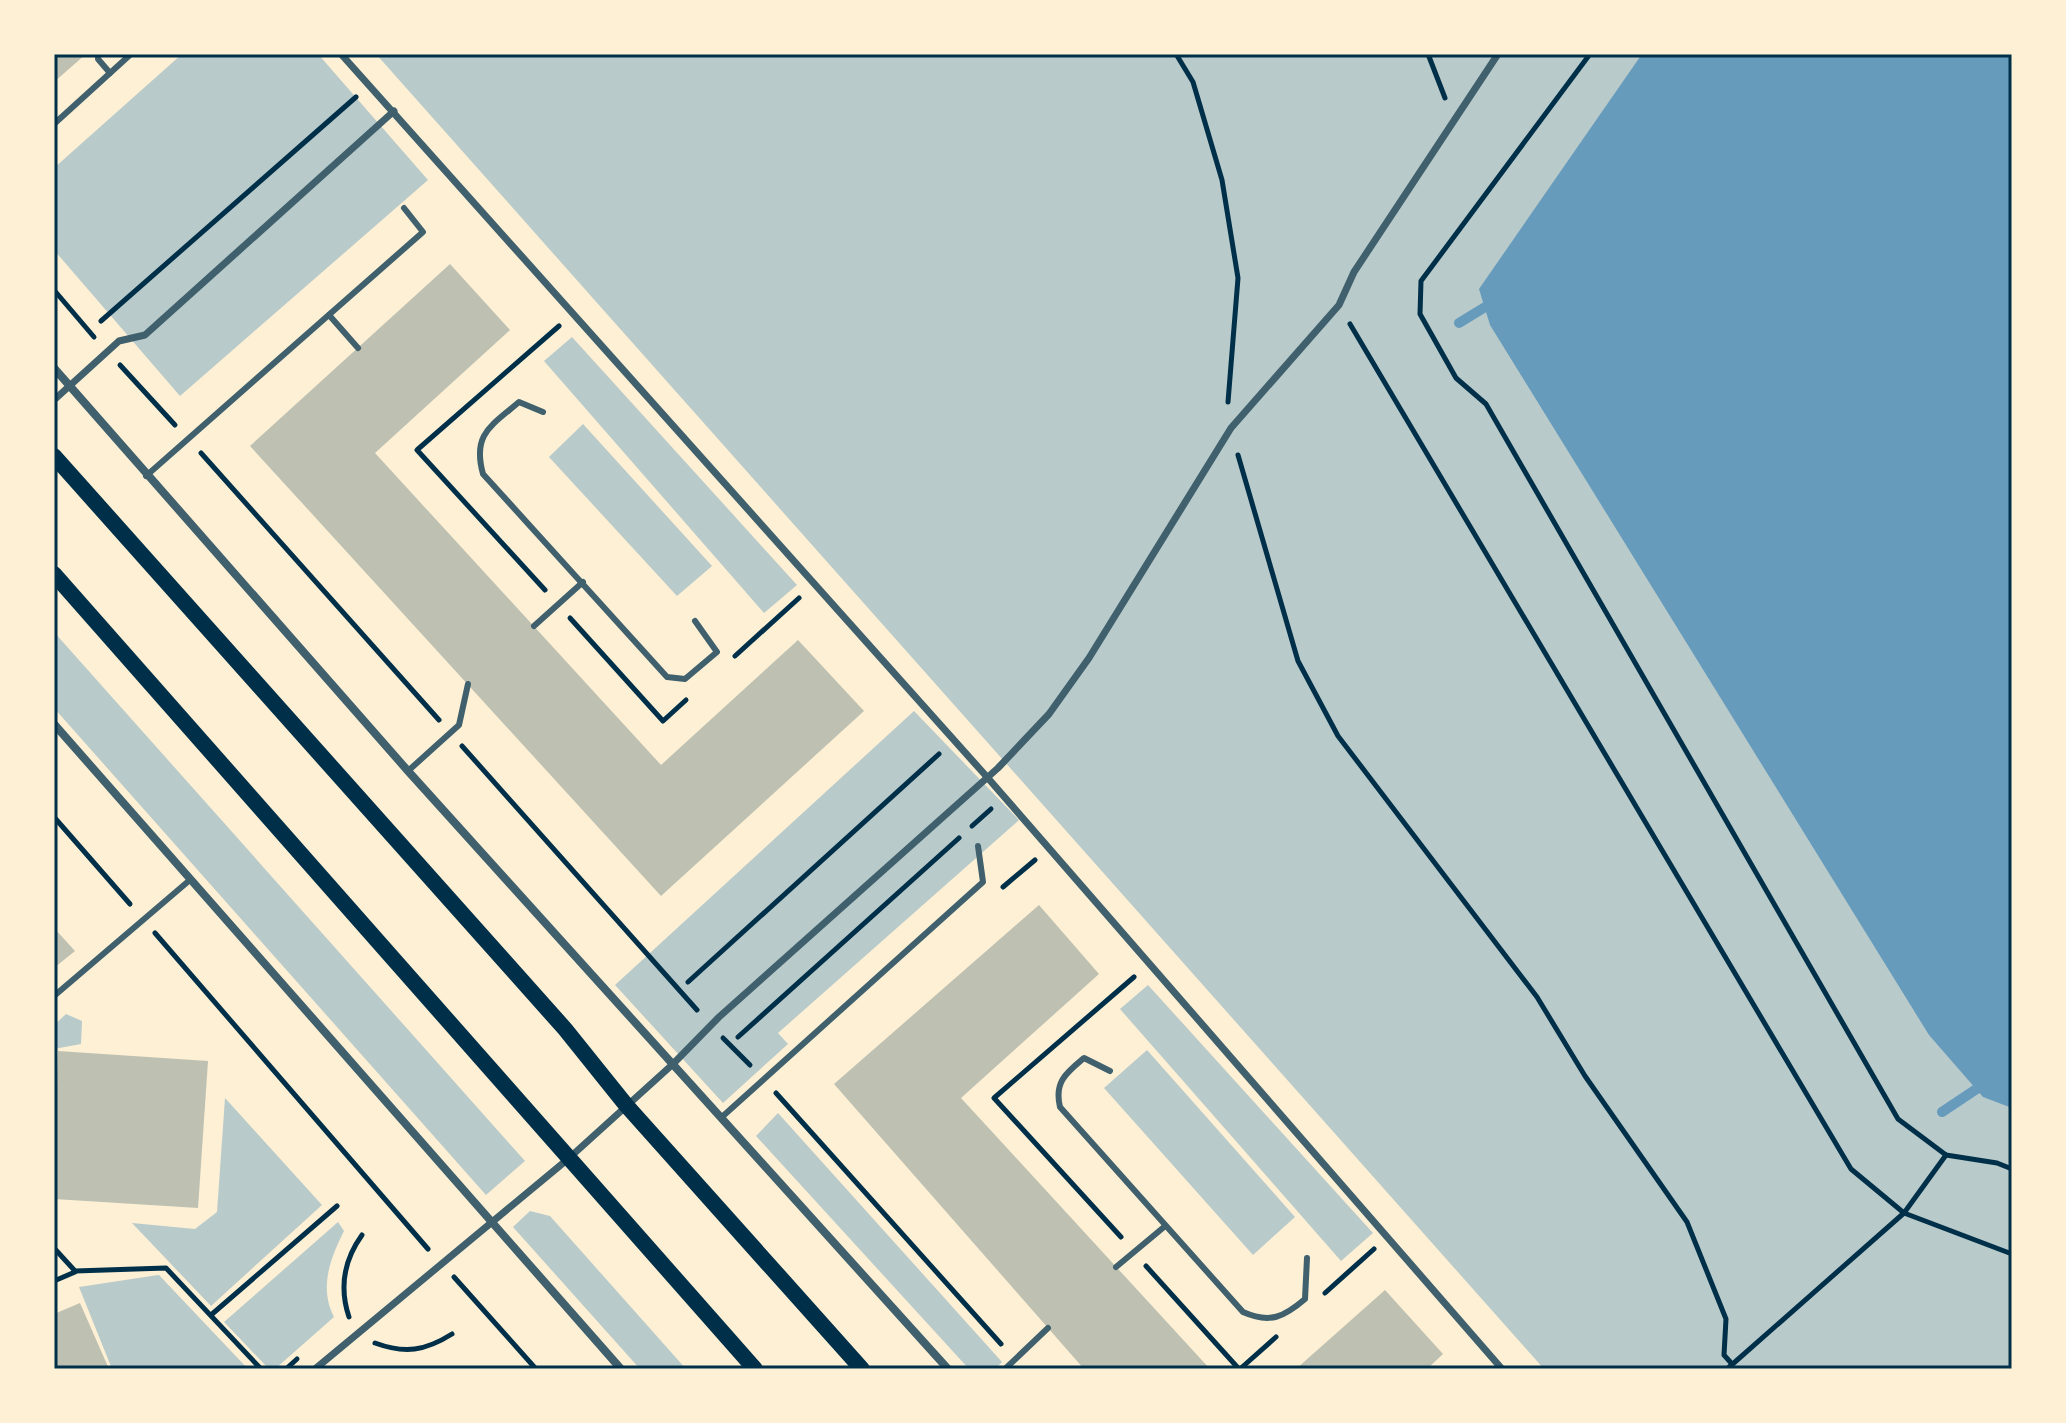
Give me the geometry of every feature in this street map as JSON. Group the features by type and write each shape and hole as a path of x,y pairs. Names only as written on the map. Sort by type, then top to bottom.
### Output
{"main road":[{"path":"54,456 565,1029 626,1105 862,1369"},
{"path":"54,574 755,1369"}],"street":[{"path":"341,54 987,777 1502,1369"},
{"path":"315,1369 358,1331 414,1290 568,1159 673,1064 710,1025 987,777 1049,714 1089,658 1231,428 1339,305 1354,272 1498,54"},
{"path":"54,400 119,341 145,335 394,111"},
{"path":"54,368 408,771 723,1116 948,1369"},
{"path":"54,724 621,1369"}],"lane":[{"path":"98,54 98,59 110,73"},
{"path":"54,124 131,54"},
{"path":"146,476 423,232 404,208"},
{"path":"329,315 358,348"},
{"path":"543,412 519,402 484,433 477,452 483,474 667,677 685,679 717,652 695,621"},
{"path":"534,626 583,582"},
{"path":"408,771 459,725 468,684"},
{"path":"723,1116 983,882 978,846"},
{"path":"54,996 192,878"},
{"path":"1110,1071 1084,1058 1062,1077 1057,1093 1060,1107 1243,1312 1260,1320 1284,1317 1305,1299 1307,1258"},
{"path":"1116,1267 1164,1227"},
{"path":"1005,1369 1048,1328"}],"path":[{"path":"1176,54 1193,82 1222,180 1238,278 1226,389 1231,428 1298,661 1338,736 1537,997 1585,1076 1687,1222 1726,1319 1724,1355 1729,1366 1904,1213 1946,1155"},
{"path":"1428,54 1454,120"},
{"path":"1590,54 1421,281 1420,314 1456,378 1486,404 1898,1119 1946,1155 1997,1163 2012,1169"},
{"path":"101,321 369,86"},
{"path":"54,290 710,1025 763,1079 1015,1360"},
{"path":"1339,305 1851,1169 1904,1213 2012,1254"},
{"path":"688,982 954,740"},
{"path":"738,1037 1004,797"},
{"path":"54,817 536,1369"},
{"path":"211,1315 337,1206"},
{"path":"54,1248 75,1271"},
{"path":"54,1281 75,1271 166,1268 261,1369"}],"shaded area":[{"path":"182,54 318,54 428,180 180,396 54,250 54,168"},
{"path":"376,54 2012,54 2012,1369 1544,1369"},
{"path":"572,337 797,585 764,613 544,361"},
{"path":"583,424 712,566 677,596 549,457"},
{"path":"54,632 525,1161 486,1195 54,708"},
{"path":"914,711 1019,820 778,1033 788,1044 723,1103 615,985"},
{"path":"1148,985 1373,1233 1341,1261 1120,1009"},
{"path":"66,1014 82,1021 81,1044 54,1049 54,1025"},
{"path":"1147,1050 1295,1217 1253,1255 1104,1088"},
{"path":"225,1098 322,1205 211,1306 132,1223 195,1229 217,1212"},
{"path":"778,1113 1002,1362 995,1369 969,1369 756,1136"},
{"path":"530,1211 550,1216 686,1369 640,1369 513,1227"},
{"path":"338,1222 344,1231 334,1252 327,1284 334,1317 275,1369 269,1369 224,1322"},
{"path":"159,1275 248,1369 112,1369 79,1287"}],"water":[{"path":"1642,54 2012,54 2012,1108 1983,1097 1929,1035 1490,325 1479,289"}],"building":[{"path":"54,54 86,54 54,82"},
{"path":"450,264 510,330 375,453 661,765 798,640 864,711 661,896 250,446"},
{"path":"1039,905 1099,974 961,1098 1210,1369 1084,1369 834,1084"},
{"path":"54,928 75,951 54,968"},
{"path":"58,1051 208,1061 198,1208 54,1199"},
{"path":"1385,1290 1443,1354 1427,1369 1296,1369"},
{"path":"80,1303 109,1369 54,1369 54,1314"}],"waterway":[{"path":"1459,323 1495,301"},
{"path":"1942,1112 1987,1082"}]}
